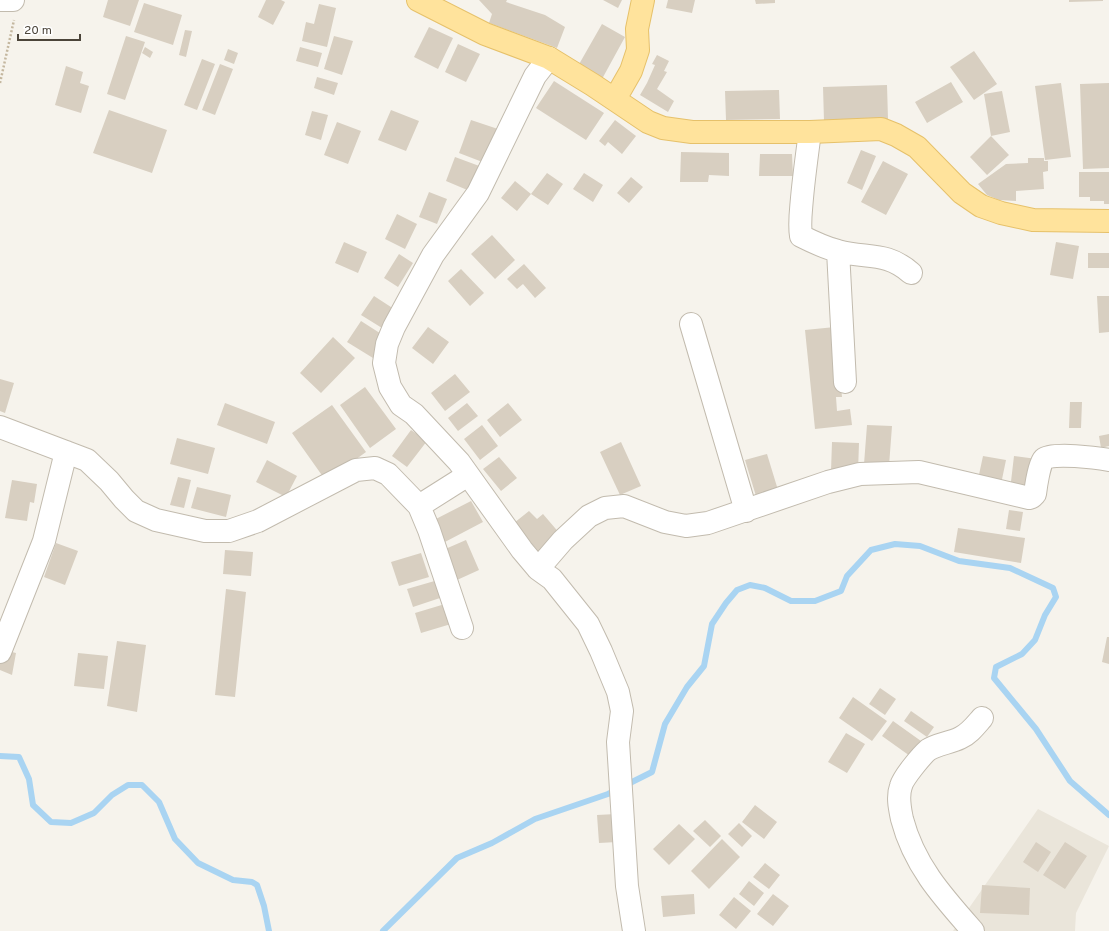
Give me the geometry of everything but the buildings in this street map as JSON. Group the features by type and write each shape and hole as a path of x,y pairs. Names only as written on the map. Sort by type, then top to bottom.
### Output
{"main road":[{"path":"418,0 485,34 549,58 615,99 648,122 663,128 692,132 810,132 881,129 896,134 916,147 962,193 981,206 1001,213 1033,220 1109,221"},
{"path":"615,99 631,71 638,50 637,29 643,0"}],"street":[{"path":"549,58 535,76 478,193 433,255 394,327 387,344 384,363 390,387 402,405 420,419 459,462 522,550 538,569 552,579 588,624 618,692 622,710 618,742 626,871 634,931"},
{"path":"810,132 805,163 800,217 801,236 813,243 838,251 883,258 900,264 911,273"},
{"path":"838,251 845,382"},
{"path":"691,324 746,511"},
{"path":"0,427 87,460 109,481 124,500 136,511 156,520 205,531 229,531 258,521 356,470 375,468 388,474 419,506 429,530 462,628"},
{"path":"0,652 44,541 66,452"},
{"path":"538,569 563,540 589,516 605,508 624,506 665,522 686,526 708,523 828,482 860,474 919,472 1029,498 1034,494 1041,463 1045,458 1051,456 1082,456 1109,460"},
{"path":"419,506 468,475"},
{"path":"973,931 948,904 928,878 914,854 904,827 899,797 901,786 907,776 929,750 960,738 970,732 982,718"}],"path":[{"path":"0,83 10,5"}],"shaded area":[{"path":"1038,809 1109,846 1076,913 1075,931 953,931"}],"waterway":[{"path":"383,931 457,858 492,843 535,819 608,794 652,772 665,724 687,687 704,666 712,624 737,590 750,585 765,588 791,601 815,601 841,591 847,576 871,550 895,544 920,546 959,561 1010,568 1053,588 1056,597 1045,615 1035,640 1022,654 996,667 994,678 1036,729 1070,781 1109,815"},
{"path":"0,756 19,757 29,779 33,805 51,822 71,823 94,813 112,795 128,785 142,785 159,802 175,839 198,863 233,880 252,882 257,885 264,906 269,931"}]}
